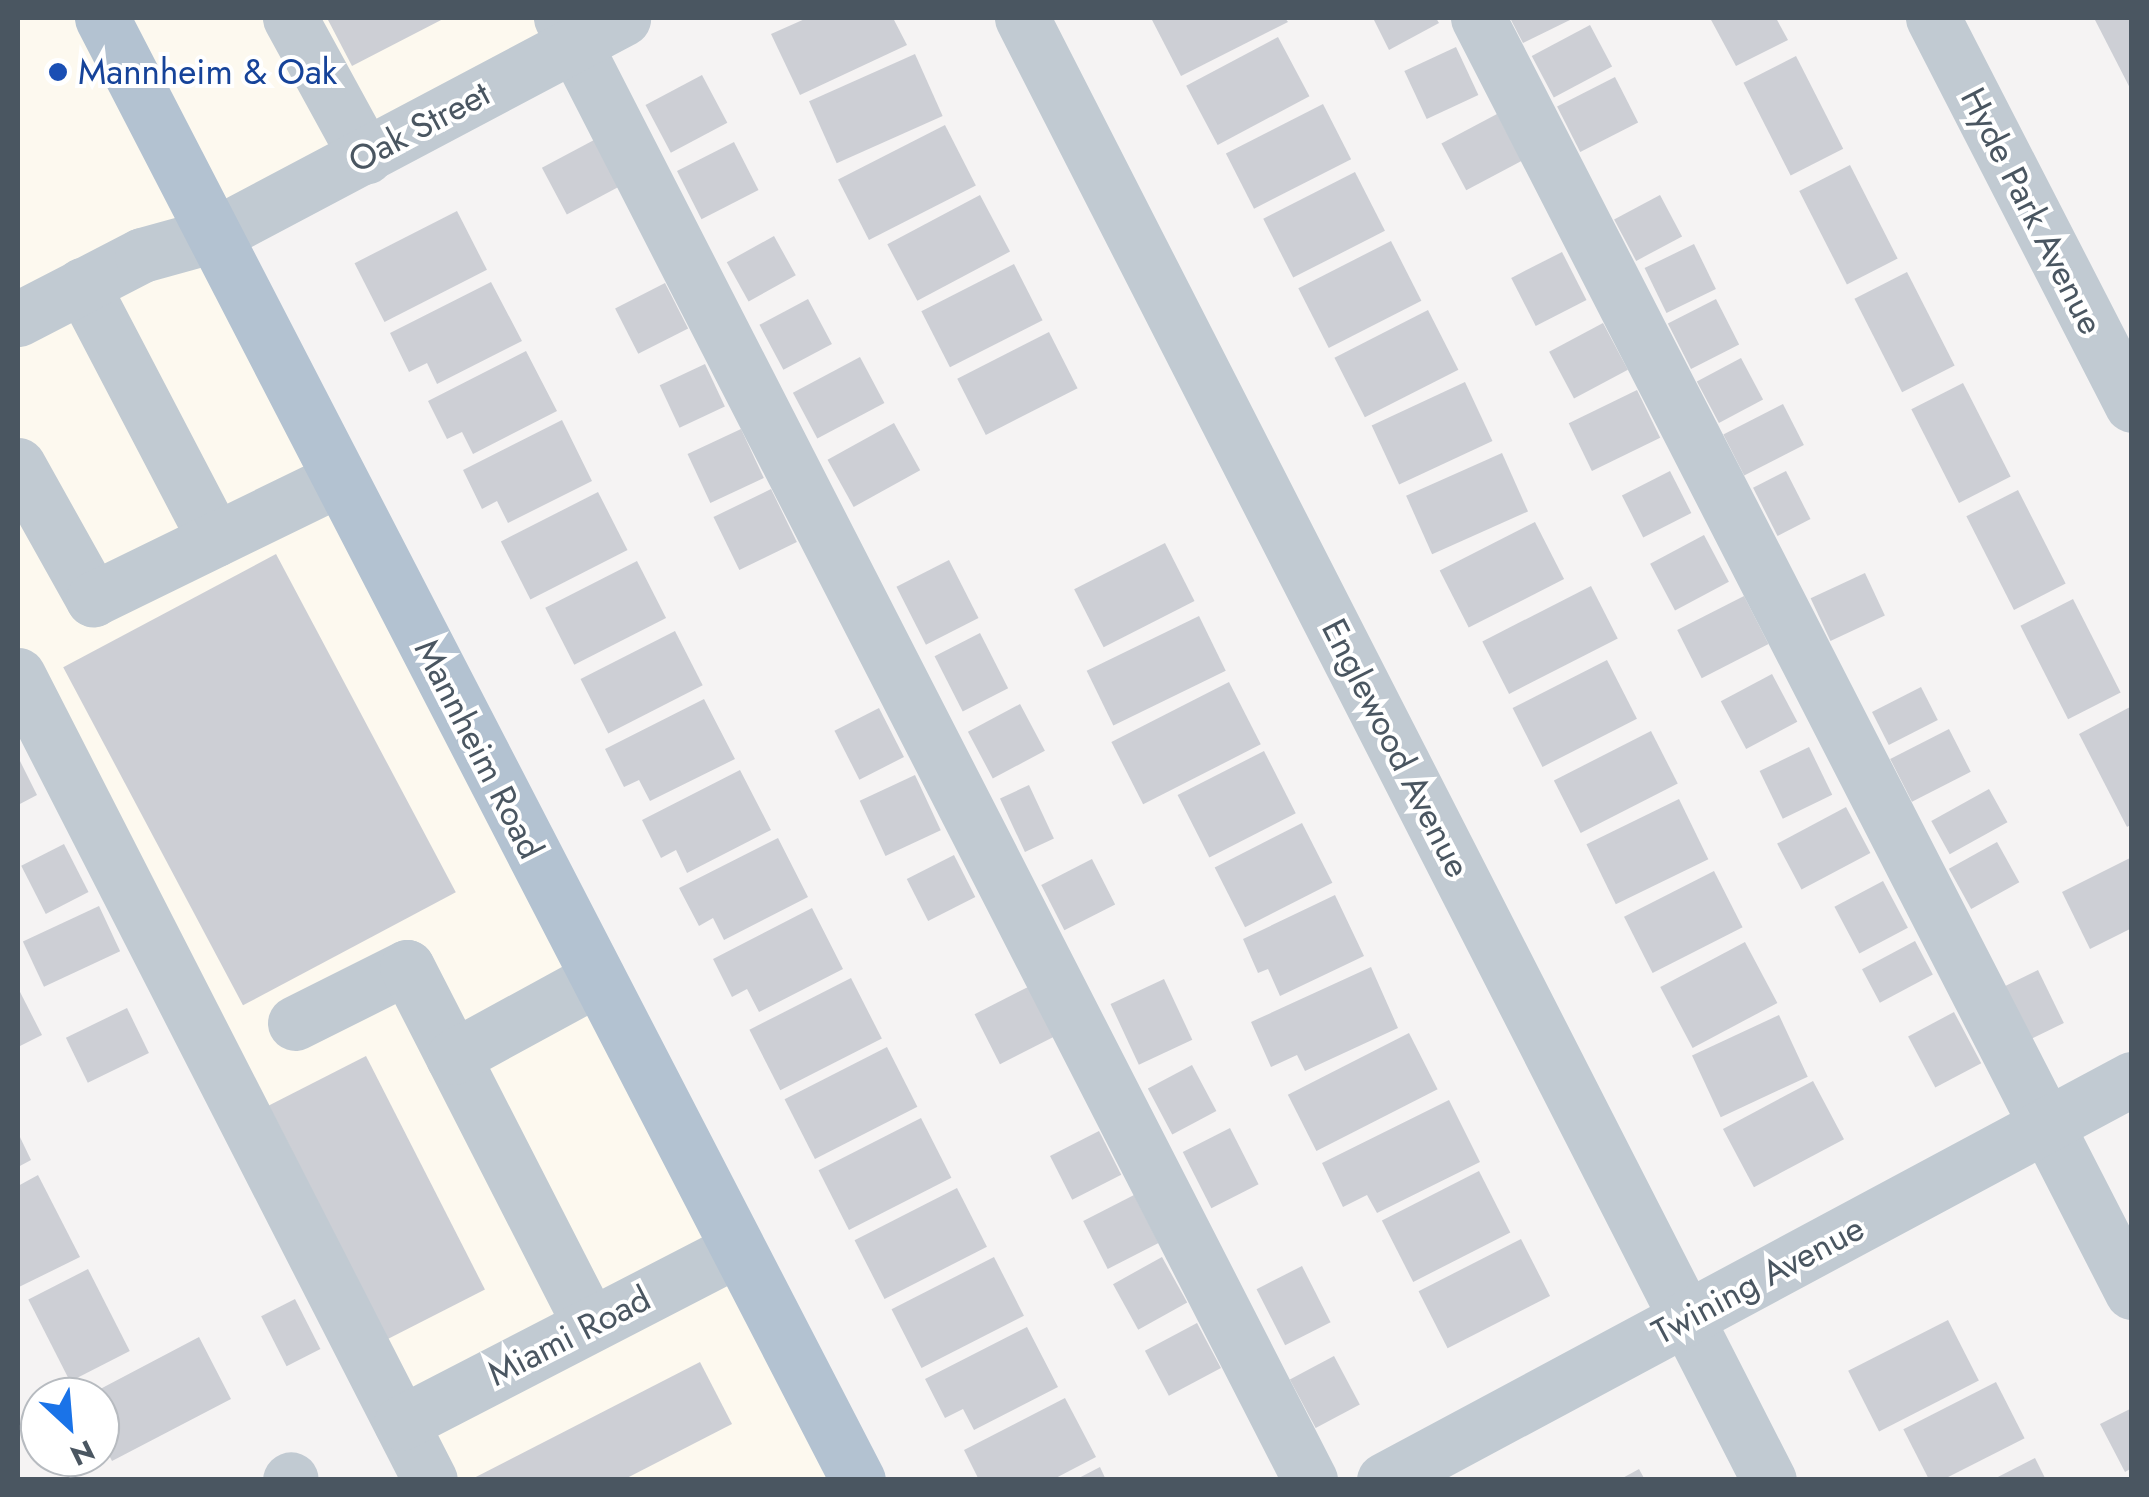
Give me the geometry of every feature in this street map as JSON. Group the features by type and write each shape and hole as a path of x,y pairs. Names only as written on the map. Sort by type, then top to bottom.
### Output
{"main road":[{"name":"Mannheim Road","path":"102,18 858,1480"}],"street":[{"path":"290,18 366,157"},
{"name":"Oak Street","path":"18,319 142,255 214,235 366,157 568,30 623,18"},
{"name":"Englewood Avenue","path":"1022,18 1770,1480"},
{"path":"1478,18 2132,1292"},
{"name":"Hyde Park Avenue","path":"1933,18 2132,405"},
{"path":"568,30 1310,1480"},
{"path":"82,285 215,539"},
{"path":"18,464 93,599 339,478"},
{"path":"18,676 430,1480"},
{"path":"294,1023 406,967 590,1325"},
{"path":"453,1057 598,978"},
{"name":"Twining Avenue","path":"1384,1480 2132,1079"},
{"name":"Miami Road","path":"400,1422 738,1249"}],"shaded area":[{"path":"18,18 99,18 723,1242 381,1423 18,714"},
{"path":"113,18 551,18 558,31 210,211"},
{"path":"735,1261 845,1479 409,1479 388,1439"}],"building":[{"path":"327,18 445,18 352,66"},
{"path":"807,18 893,18 907,45 800,95 771,34"},
{"path":"1151,18 1285,18 1288,22 1181,76"},
{"path":"1373,18 1436,18 1439,23 1389,50"},
{"path":"1510,18 1574,18 1523,43"},
{"path":"1710,18 1776,18 1788,40 1736,66"},
{"path":"2094,18 2132,18 2132,92"},
{"path":"1590,25 1612,66 1554,97 1532,56"},
{"path":"1278,37 1309,96 1218,145 1186,86"},
{"path":"1456,47 1478,95 1427,119 1404,71"},
{"path":"915,54 943,116 837,163 809,101"},
{"path":"1796,56 1843,149 1791,175 1743,83"},
{"path":"702,75 727,123 671,153 645,105"},
{"path":"1615,77 1638,122 1580,152 1557,107"},
{"path":"1323,104 1351,159 1254,209 1226,153"},
{"path":"1497,114 1522,161 1466,190 1441,144"},
{"path":"945,125 976,186 869,240 838,179"},
{"path":"594,140 619,187 567,214 542,168"},
{"path":"734,142 759,190 701,219 677,171"},
{"path":"1850,165 1898,259 1847,284 1799,191"},
{"path":"1355,172 1385,231 1293,278 1263,219"},
{"path":"980,195 1010,252 917,301 887,244"},
{"path":"1660,195 1682,236 1636,261 1614,219"},
{"path":"457,211 487,270 384,322 355,263"},
{"path":"774,236 796,275 749,302 727,262"},
{"path":"1391,241 1421,301 1329,348 1298,288"},
{"path":"1694,244 1716,289 1666,313 1645,268"},
{"path":"1562,252 1587,300 1536,326 1511,278"},
{"path":"1014,264 1043,320 950,367 921,311"},
{"path":"1907,272 1955,366 1902,392 1854,299"},
{"path":"491,282 522,341 437,384 427,363 409,372 390,333"},
{"path":"665,283 688,328 638,354 615,308"},
{"path":"808,299 832,344 783,370 759,325"},
{"path":"1716,299 1739,344 1691,369 1668,324"},
{"path":"1428,310 1458,370 1365,417 1334,358"},
{"path":"1603,323 1628,370 1574,398 1549,352"},
{"path":"1049,332 1078,388 986,435 957,379"},
{"path":"526,351 557,411 473,454 462,432 447,439 428,401"},
{"path":"860,357 884,403 817,439 793,393"},
{"path":"1741,358 1763,399 1719,423 1697,381"},
{"path":"705,364 725,407 680,428 660,385"},
{"path":"1465,382 1492,441 1399,484 1372,426"},
{"path":"1963,383 2011,477 1959,503 1911,409"},
{"path":"1637,390 1660,438 1592,471 1569,423"},
{"path":"1783,404 1804,445 1744,475 1723,434"},
{"path":"562,420 592,481 508,523 497,501 482,509 463,470"},
{"path":"894,423 920,470 854,507 828,460"},
{"path":"741,429 764,478 710,503 688,454"},
{"path":"1502,453 1528,511 1432,554 1406,496"},
{"path":"1670,471 1691,513 1643,537 1622,496"},
{"path":"1786,471 1811,519 1778,536 1753,488"},
{"path":"771,489 797,542 739,570 713,517"},
{"path":"2018,490 2066,584 2014,610 1966,516"},
{"path":"598,492 628,550 530,599 501,541"},
{"path":"1535,522 1564,579 1469,628 1440,571"},
{"path":"1704,535 1729,582 1675,610 1650,564"},
{"path":"1165,543 1195,601 1104,647 1074,589"},
{"path":"276,554 456,892 243,1005 63,667"},
{"path":"949,560 979,618 926,645 896,587"},
{"path":"637,561 666,618 574,665 545,608"},
{"path":"1865,573 1885,616 1830,641 1811,598"},
{"path":"1591,586 1618,639 1509,694 1482,641"},
{"path":"1744,596 1769,644 1702,678 1677,630"},
{"path":"2073,599 2121,693 2068,719 2020,626"},
{"path":"1199,616 1226,671 1113,726 1087,671"},
{"path":"675,631 703,685 608,733 581,679"},
{"path":"980,633 1008,688 963,711 935,656"},
{"path":"1607,660 1637,719 1543,767 1513,708"},
{"path":"1772,674 1797,722 1746,749 1721,701"},
{"path":"1229,682 1261,744 1143,804 1111,742"},
{"path":"1921,687 1938,720 1889,745 1872,712"},
{"path":"704,699 735,759 650,801 639,780 624,787 605,749"},
{"path":"1020,704 1045,751 993,778 968,732"},
{"path":"2130,707 2132,824 2127,827 2079,734"},
{"path":"879,708 904,757 859,780 834,731"},
{"path":"1949,729 1971,772 1912,802 1890,759"},
{"path":"1651,731 1678,784 1581,833 1554,780"},
{"path":"1809,747 1832,795 1783,819 1760,771"},
{"path":"1264,751 1296,813 1209,857 1178,795"},
{"path":"18,757 37,795 18,805"},
{"path":"740,770 771,830 687,873 676,850 661,858 642,820"},
{"path":"915,775 941,830 885,856 860,801"},
{"path":"1029,785 1054,838 1025,852 1000,799"},
{"path":"1989,789 2007,822 1950,854 1931,821"},
{"path":"1679,799 1708,859 1616,904 1586,844"},
{"path":"1846,807 1870,853 1802,890 1777,844"},
{"path":"1302,823 1332,883 1245,927 1215,867"},
{"path":"778,838 808,897 724,940 713,918 699,926 679,888"},
{"path":"1997,842 2019,882 1971,909 1949,869"},
{"path":"64,844 89,892 46,914 21,866"},
{"path":"954,855 975,897 928,921 907,879"},
{"path":"2132,857 2132,928 2090,949 2062,892"},
{"path":"1092,859 1115,904 1064,930 1041,885"},
{"path":"1714,871 1743,927 1653,973 1624,917"},
{"path":"1883,881 1908,928 1859,954 1834,907"},
{"path":"1335,895 1364,956 1280,996 1268,969 1258,973 1243,939"},
{"path":"99,906 120,951 44,987 23,941"},
{"path":"812,908 843,969 759,1012 747,989 732,997 713,959"},
{"path":"1915,941 1933,975 1880,1003 1862,969"},
{"path":"1745,942 1777,1003 1693,1048 1660,987"},
{"path":"1371,967 1398,1028 1305,1071 1297,1055 1271,1067 1251,1022"},
{"path":"2038,970 2064,1023 2027,1041 2001,988"},
{"path":"851,978 882,1039 780,1090 749,1030"},
{"path":"1164,979 1192,1040 1139,1065 1111,1004"},
{"path":"1028,987 1053,1037 1000,1064 975,1014"},
{"path":"18,988 42,1035 18,1047"},
{"path":"127,1008 149,1053 88,1083 66,1038"},
{"path":"1954,1012 1981,1063 1935,1088 1908,1036"},
{"path":"1779,1015 1808,1077 1721,1117 1692,1056"},
{"path":"1409,1033 1438,1089 1316,1151 1288,1095"},
{"path":"887,1047 917,1107 815,1159 785,1099"},
{"path":"366,1056 485,1289 388,1339 269,1105"},
{"path":"1192,1065 1216,1111 1172,1134 1148,1088"},
{"path":"1813,1081 1844,1139 1754,1187 1723,1129"},
{"path":"1449,1100 1480,1162 1377,1213 1367,1195 1343,1207 1322,1163"},
{"path":"921,1118 951,1178 849,1230 819,1170"},
{"path":"1230,1128 1259,1184 1211,1208 1183,1152"},
{"path":"1099,1131 1121,1175 1072,1200 1050,1156"},
{"path":"18,1133 31,1160 18,1167"},
{"path":"1479,1171 1510,1232 1413,1282 1382,1220"},
{"path":"38,1175 80,1257 19,1287 18,1186"},
{"path":"957,1188 987,1247 884,1299 855,1240"},
{"path":"1134,1195 1159,1243 1108,1269 1083,1221"},
{"path":"1521,1239 1550,1296 1448,1348 1419,1291"},
{"path":"994,1257 1024,1316 921,1368 892,1309"},
{"path":"1162,1257 1187,1302 1138,1330 1113,1284"},
{"path":"1302,1266 1331,1322 1285,1345 1257,1289"},
{"path":"88,1269 130,1351 79,1377 68,1377 28,1299"},
{"path":"295,1299 320,1349 287,1366 261,1316"},
{"path":"1948,1320 1979,1381 1879,1431 1848,1371"},
{"path":"1197,1323 1221,1368 1169,1396 1145,1351"},
{"path":"1027,1327 1058,1387 974,1430 963,1409 945,1418 925,1379"},
{"path":"199,1337 231,1399 120,1457 120,1379"},
{"path":"1334,1356 1360,1405 1316,1428 1290,1379"},
{"path":"700,1362 732,1424 623,1480 470,1480"},
{"path":"1996,1382 2025,1438 1942,1480 1929,1480 1903,1429"},
{"path":"1065,1398 1096,1457 1052,1480 979,1480 964,1450"},
{"path":"2132,1408 2132,1468 2125,1472 2100,1424"},
{"path":"2035,1458 2046,1480 1992,1480"},
{"path":"1100,1467 1106,1480 1075,1480"},
{"path":"1639,1469 1645,1480 1619,1480"}],"place":[{"name":"Mannheim & Oak","path":"58,72"}]}
